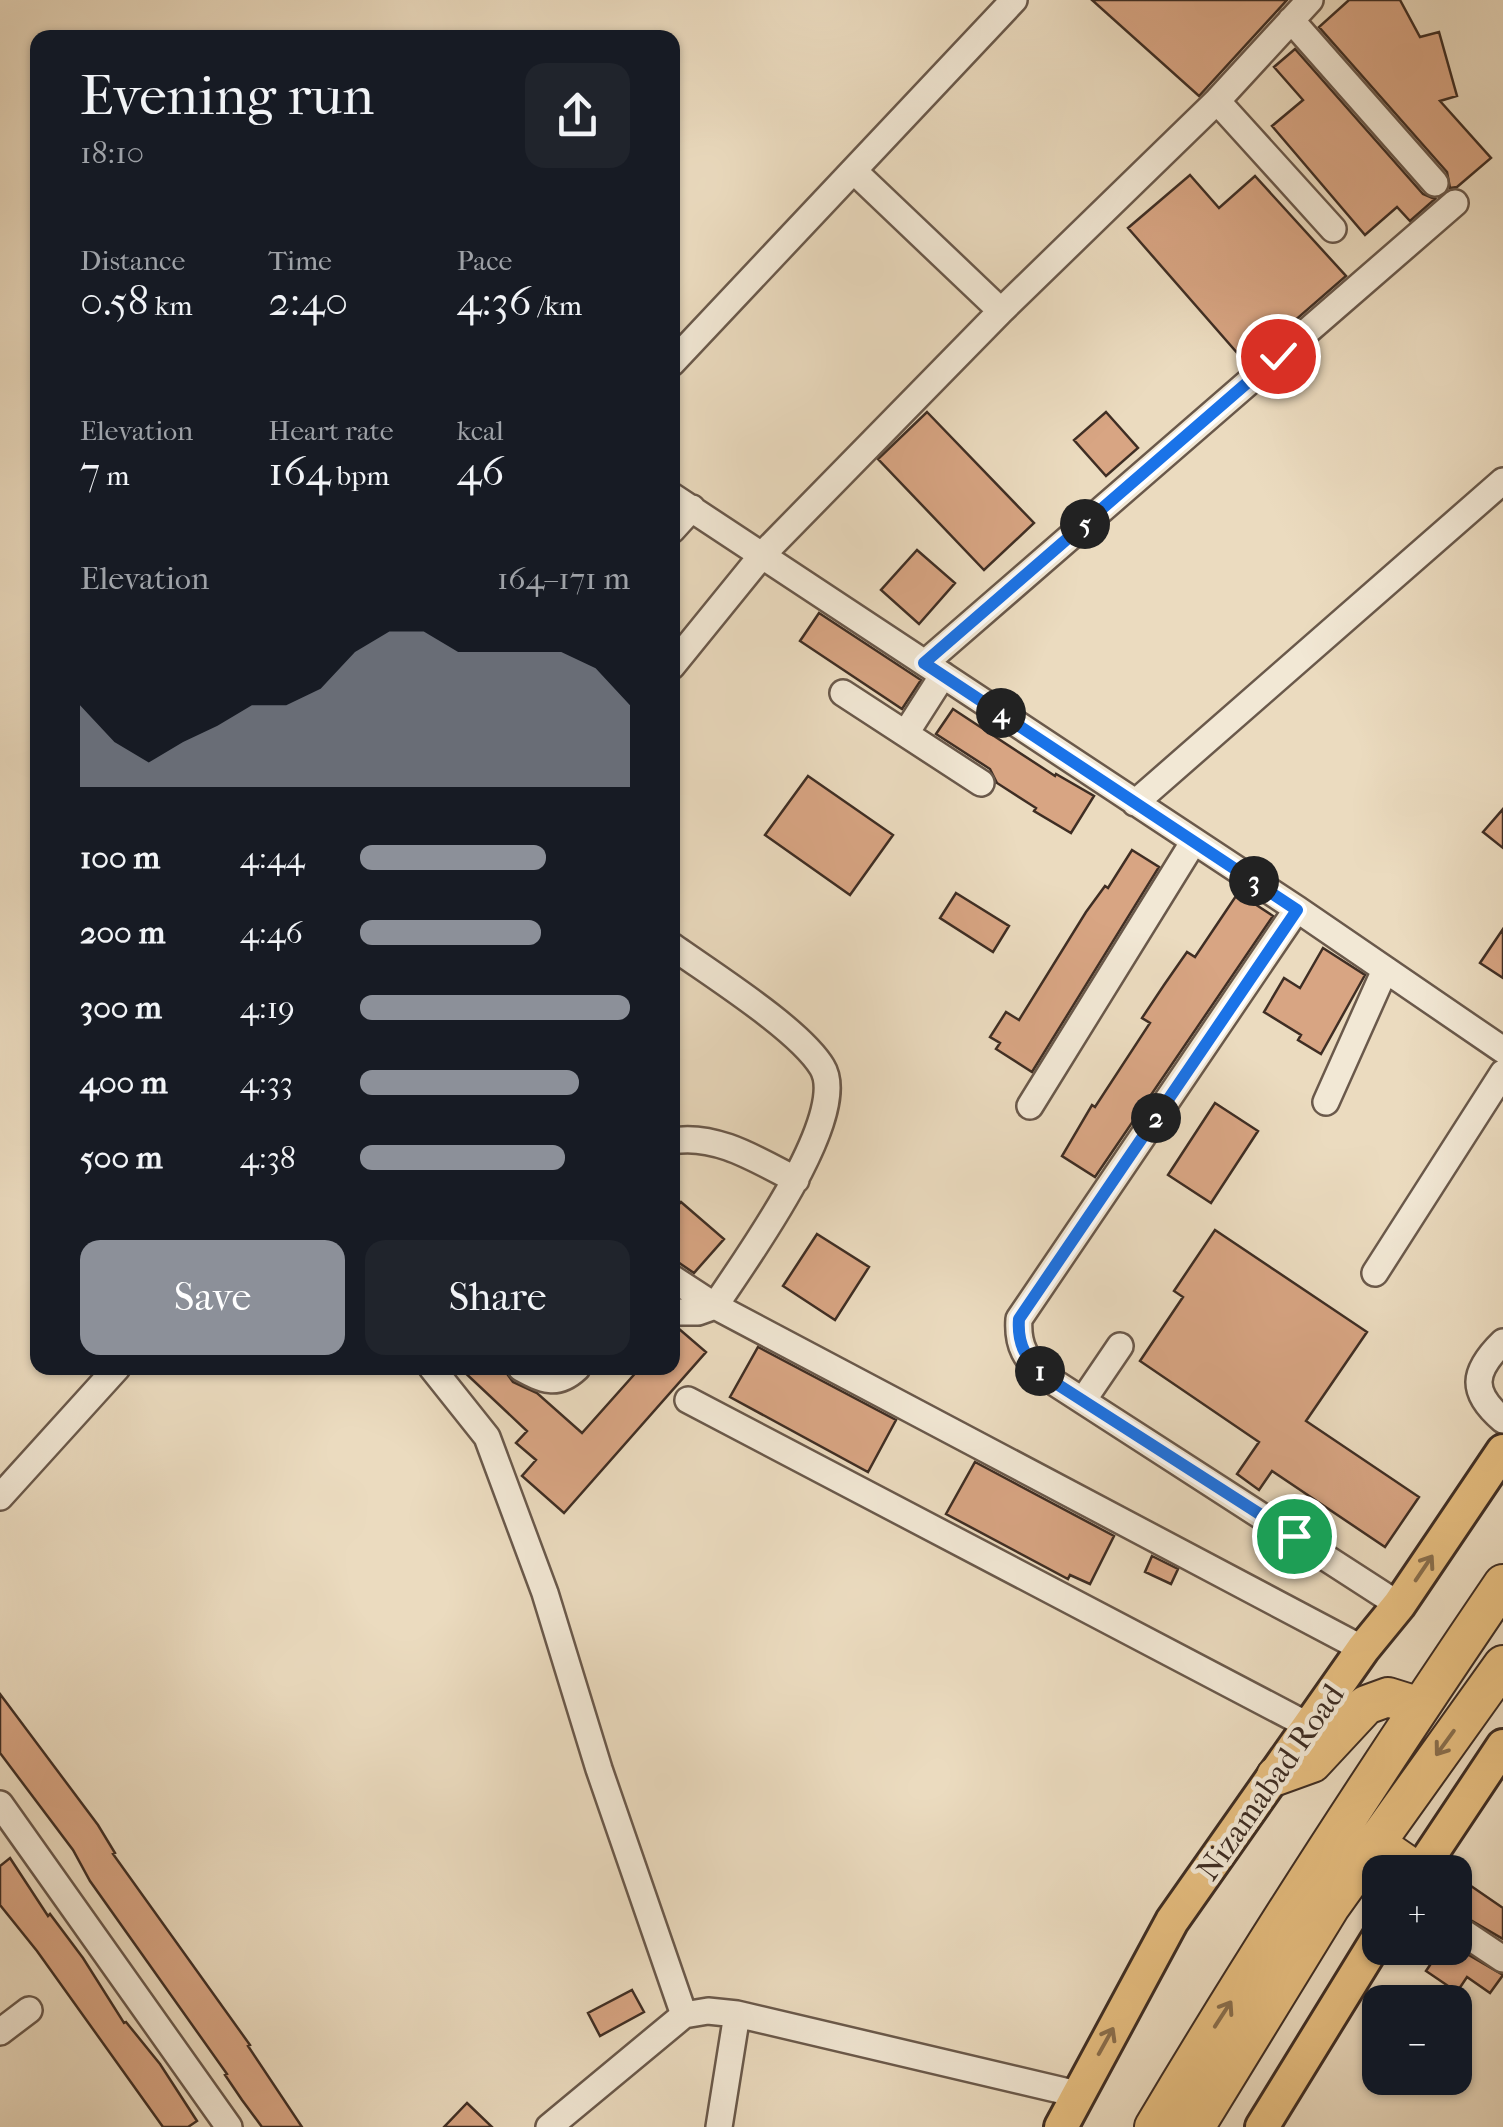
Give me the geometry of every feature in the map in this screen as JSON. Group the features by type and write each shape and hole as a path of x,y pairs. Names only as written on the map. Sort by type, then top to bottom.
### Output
{"highway":[{"path":"1154,2127 1420,1707 1503,1584"},
{"path":"1195,2127 1330,1907 1503,1665"},
{"path":"1276,1776 1312,1762 1366,1705 1388,1696 1420,1707"},
{"path":"1374,1844 1391,1855"}],"main road":[{"name":"Nizamabad Road","path":"1061,2127 1172,1921 1363,1649 1399,1605 1503,1452"},
{"path":"1429,1855 1503,1746"},
{"path":"1262,2127 1362,1964"}],"street":[{"path":"680,355 1014,0"},
{"path":"680,656 763,554 1001,311 1218,101 1310,0"},
{"path":"1290,20 1436,183"},
{"path":"1218,101 1334,228"},
{"path":"855,172 1001,311"},
{"path":"906,733 934,669 1456,203"},
{"path":"1135,803 1503,480"},
{"path":"682,502 1503,1050"},
{"path":"844,694 981,783"},
{"path":"1030,1106 1194,841"},
{"path":"1297,910 1019,1319 1020,1346 1029,1362 1046,1377 1399,1605"},
{"path":"680,952 774,1020 824,1070 828,1093 818,1130 796,1180 715,1306 698,1312 680,1312"},
{"path":"1326,1102 1385,970"},
{"path":"1375,1273 1503,1072"},
{"path":"680,1140 711,1142 796,1180"},
{"path":"680,1283 715,1306 1363,1649"},
{"path":"1503,1342 1480,1372 1478,1393 1503,1420"},
{"path":"1084,1400 1120,1346"},
{"path":"0,1497 112,1375"},
{"path":"438,1375 487,1437 545,1593 599,1769 684,2014"},
{"path":"535,1375 549,1382 567,1375"},
{"path":"688,1400 1311,1726"},
{"path":"0,1804 228,2127"},
{"path":"1472,1938 1503,1958"},
{"path":"0,2032 29,2010"},
{"path":"549,2127 684,2014 708,2011 738,2014 1077,2094"},
{"path":"719,2127 738,2014"}],"building":[{"path":"1092,0 1287,0 1199,96"},
{"path":"1349,0 1400,0 1420,37 1439,32 1457,96 1440,101 1491,158 1457,187 1450,188 1447,172 1319,27"},
{"path":"1295,49 1423,194 1435,199 1410,221 1397,207 1365,235 1272,126 1303,100 1274,67"},
{"path":"1190,175 1219,208 1255,176 1346,276 1246,363 1128,228"},
{"path":"927,412 1034,523 984,570 878,459"},
{"path":"1106,412 1138,448 1106,476 1074,440"},
{"path":"917,550 955,583 919,624 881,590"},
{"path":"819,613 921,680 902,709 800,641"},
{"path":"953,709 1055,776 1094,796 1071,833 1034,811 1036,808 997,783 990,769 936,734"},
{"path":"808,776 893,835 850,895 765,835"},
{"path":"1503,809 1503,848 1483,832"},
{"path":"1132,850 1159,867 1032,1072 996,1049 1000,1043 990,1037 1006,1012 1019,1020 1086,912 1105,886 1108,888"},
{"path":"956,893 1009,926 993,952 940,918"},
{"path":"1238,893 1273,916 1095,1177 1062,1156 1092,1105 1095,1107 1150,1023 1142,1018 1164,985 1187,952 1195,957"},
{"path":"1503,929 1503,978 1480,963"},
{"path":"1323,948 1365,975 1321,1054 1298,1040 1301,1035 1264,1012 1284,978 1300,988"},
{"path":"1215,1103 1258,1131 1211,1203 1168,1175"},
{"path":"680,1203 724,1239 694,1273 680,1263"},
{"path":"1215,1230 1367,1332 1306,1421 1419,1497 1385,1547 1272,1471 1259,1490 1237,1474 1259,1442 1140,1361 1183,1297 1174,1291"},
{"path":"817,1234 869,1267 835,1320 783,1286"},
{"path":"680,1330 706,1352 564,1513 522,1476 536,1460 516,1443 527,1431 467,1375 508,1375 513,1382 537,1393 582,1433 634,1375 680,1375"},
{"path":"758,1347 896,1420 868,1472 730,1397"},
{"path":"975,1462 1114,1536 1090,1584 1070,1575 1068,1579 946,1514"},
{"path":"1152,1556 1178,1569 1171,1584 1145,1572"},
{"path":"0,1694 98,1825 113,1854 250,2045 302,2127 262,2127 242,2100 90,1881 73,1850 0,1753"},
{"path":"10,1858 197,2121 188,2127 163,2127 0,1905 0,1866"},
{"path":"1472,1887 1503,1908 1503,1939 1472,1921"},
{"path":"1472,1957 1503,1975 1490,1993 1467,1977 1462,1985 1447,1985 1426,1971 1430,1965 1472,1965"},
{"path":"632,1990 644,2012 600,2036 588,2013"},
{"path":"467,2103 492,2127 444,2127"}],"route":[{"path":"1278,356 924,663 1297,910 1019,1319 1018,1332 1029,1362 1046,1377 1294,1536"}]}
